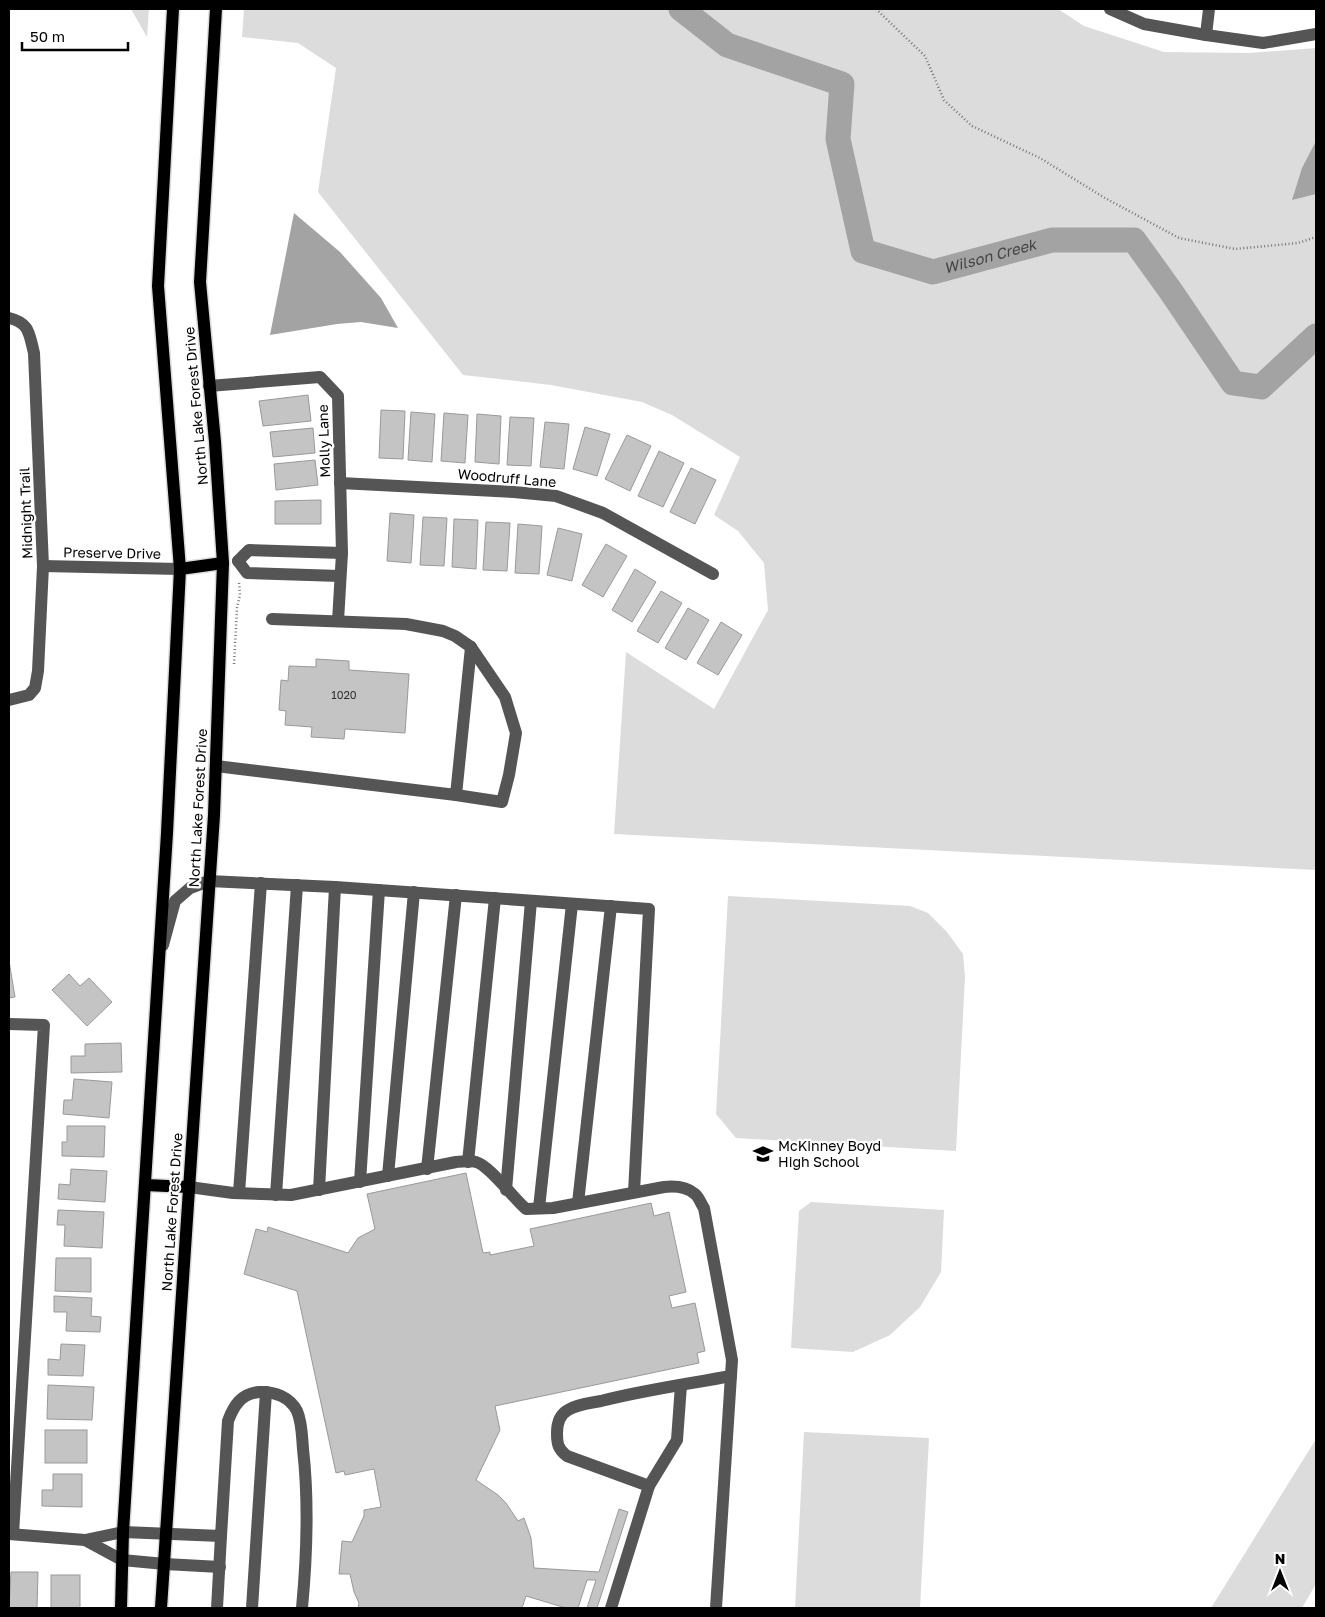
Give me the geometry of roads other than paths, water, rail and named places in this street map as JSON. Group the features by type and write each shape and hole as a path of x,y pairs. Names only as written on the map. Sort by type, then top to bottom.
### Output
{"main road":[{"name":"North Lake Forest Drive","path":"121,1608 123,1532 160,954 180,569 158,286 173,9"},
{"name":"North Lake Forest Drive","path":"162,1608 210,881 223,563 200,282 216,9"},
{"path":"180,569 223,563"},
{"path":"145,1185 189,1187"}],"street":[{"path":"1110,9 1144,24 1206,36 1263,43 1316,34"},
{"path":"1206,36 1209,9"},
{"name":"Midnight Trail","path":"9,318 18,320 28,328 34,353 43,566 38,671 35,688 30,695 9,700"},
{"name":"Molly Lane","path":"210,386 320,377 338,396 342,553 338,622"},
{"name":"Woodruff Lane","path":"340,483 556,496 603,513 713,574"},
{"path":"223,563 238,561 249,550 342,553"},
{"path":"238,561 248,574 340,576"},
{"name":"Preserve Drive","path":"43,566 180,569"},
{"path":"216,766 502,802 516,733 505,697 471,647 455,636 443,631 406,624 272,619"},
{"path":"456,795 471,647"},
{"path":"160,954 176,901 190,888 210,881 414,892 649,909 634,1192"},
{"path":"240,1193 261,883"},
{"path":"276,1194 297,885"},
{"path":"319,1190 335,887"},
{"path":"360,1182 378,890"},
{"path":"388,1176 414,892"},
{"path":"427,1169 456,896"},
{"path":"468,1162 496,898"},
{"path":"506,1190 531,901"},
{"path":"539,1208 572,904"},
{"path":"578,1203 611,906"},
{"path":"9,1024 44,1025 11,1534 85,1540 123,1532 221,1536"},
{"path":"189,1187 240,1193 291,1195 456,1162 476,1161 485,1167 526,1209 553,1208 673,1186 696,1194 704,1208 732,1360 716,1608"},
{"path":"649,1486 568,1456 560,1450 557,1445 558,1421 563,1414 577,1406 731,1376"},
{"path":"611,1608 649,1486 677,1440 681,1386"},
{"path":"217,1608 228,1421 232,1408 239,1400 254,1392 266,1392 288,1399 297,1412 301,1432 308,1519 302,1608"},
{"path":"252,1608 266,1392"},
{"path":"85,1540 122,1560 220,1567"}],"waterway":[{"name":"Wilson Creek","path":"681,9 727,45 842,84 838,139 863,251 933,272 1052,240 1134,240 1233,383 1261,387 1316,336"}],"place":[{"name":"McKinney Boyd High School","path":"763,1154"}]}
